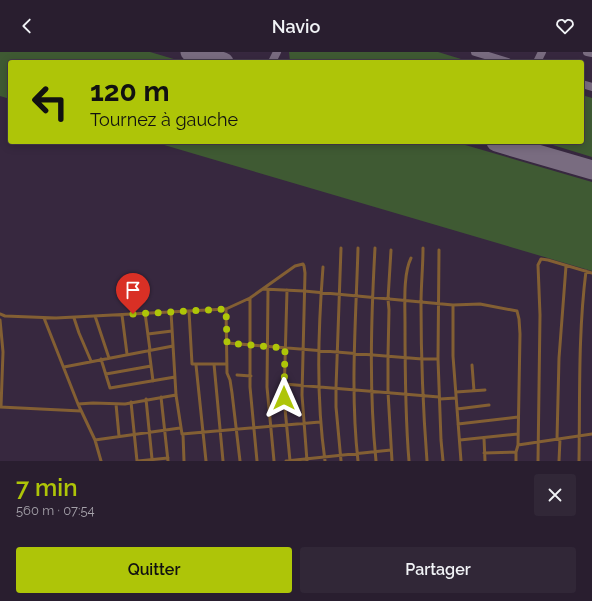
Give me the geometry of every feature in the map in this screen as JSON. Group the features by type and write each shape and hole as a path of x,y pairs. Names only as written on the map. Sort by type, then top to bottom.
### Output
{"street":[{"path":"341,248 336,352 336,407 341,461"},
{"path":"358,248 354,354 354,390 358,461"},
{"path":"375,248 372,298 371,391 376,461"},
{"path":"423,248 421,302 422,359 427,461"},
{"path":"391,250 388,299 388,392 392,461"},
{"path":"439,250 438,359 443,461"},
{"path":"409,461 405,394 405,301 407,270 411,258"},
{"path":"538,461 540,315 538,265 541,259 592,273"},
{"path":"0,314 5,316 74,318 226,309 250,298 295,266 303,264 305,269 302,386 306,460"},
{"path":"559,461 559,351 566,266"},
{"path":"323,267 319,387 320,422 324,459"},
{"path":"579,461 580,360 586,271"},
{"path":"263,289 304,291 339,296 388,299 453,306 480,304 514,310 518,314 520,334 518,446 516,461"},
{"path":"268,290 267,386 274,461"},
{"path":"287,290 284,384 290,461"},
{"path":"250,298 251,400 257,461"},
{"path":"453,306 453,356 461,461"},
{"path":"226,309 228,375 237,429 240,461"},
{"path":"189,311 191,363 196,365 227,364"},
{"path":"171,312 176,395 180,428 181,433 183,434 184,461"},
{"path":"145,313 153,381"},
{"path":"122,315 127,354"},
{"path":"95,316 109,358"},
{"path":"44,318 78,404 95,440 101,461"},
{"path":"74,318 91,362"},
{"path":"0,320 3,352 0,407 81,411"},
{"path":"148,334 172,331"},
{"path":"227,343 302,348 405,358 438,359"},
{"path":"64,367 173,346"},
{"path":"101,359 109,387 112,389 175,377"},
{"path":"214,364 223,461"},
{"path":"196,365 206,461"},
{"path":"472,365 474,391"},
{"path":"106,374 151,366"},
{"path":"237,375 251,376"},
{"path":"284,384 388,392 440,398 456,398"},
{"path":"456,392 485,390"},
{"path":"78,404 93,402 116,404 176,395"},
{"path":"131,402 137,461 168,459 161,397"},
{"path":"146,399 152,460"},
{"path":"116,404 119,436"},
{"path":"457,409 489,405"},
{"path":"458,424 518,418"},
{"path":"183,434 320,422"},
{"path":"95,440 149,431 180,428"},
{"path":"460,440 518,434"},
{"path":"518,446 592,434"},
{"path":"484,438 485,461"},
{"path":"286,461 324,459 340,455 391,450"},
{"path":"484,453 516,452"}],"green space":[{"path":"0,52 150,52 177,60 8,60 8,98 0,96"},
{"path":"289,52 438,52 464,60 290,60"},
{"path":"584,96 592,98 592,157 550,144 584,144"},
{"path":"161,144 462,144 592,182 592,271"}],"taxiway":[{"path":"273,60 277,52"},
{"path":"475,52 501,60"},
{"path":"538,60 542,52"},
{"path":"587,52 592,53"},
{"path":"584,85 592,87"},
{"path":"519,144 524,150"}],"runway":[{"path":"190,52 217,60"},
{"path":"503,144 592,170"}],"route":[{"path":"133,314 226,309 227,343 285,348 284,398"}]}
